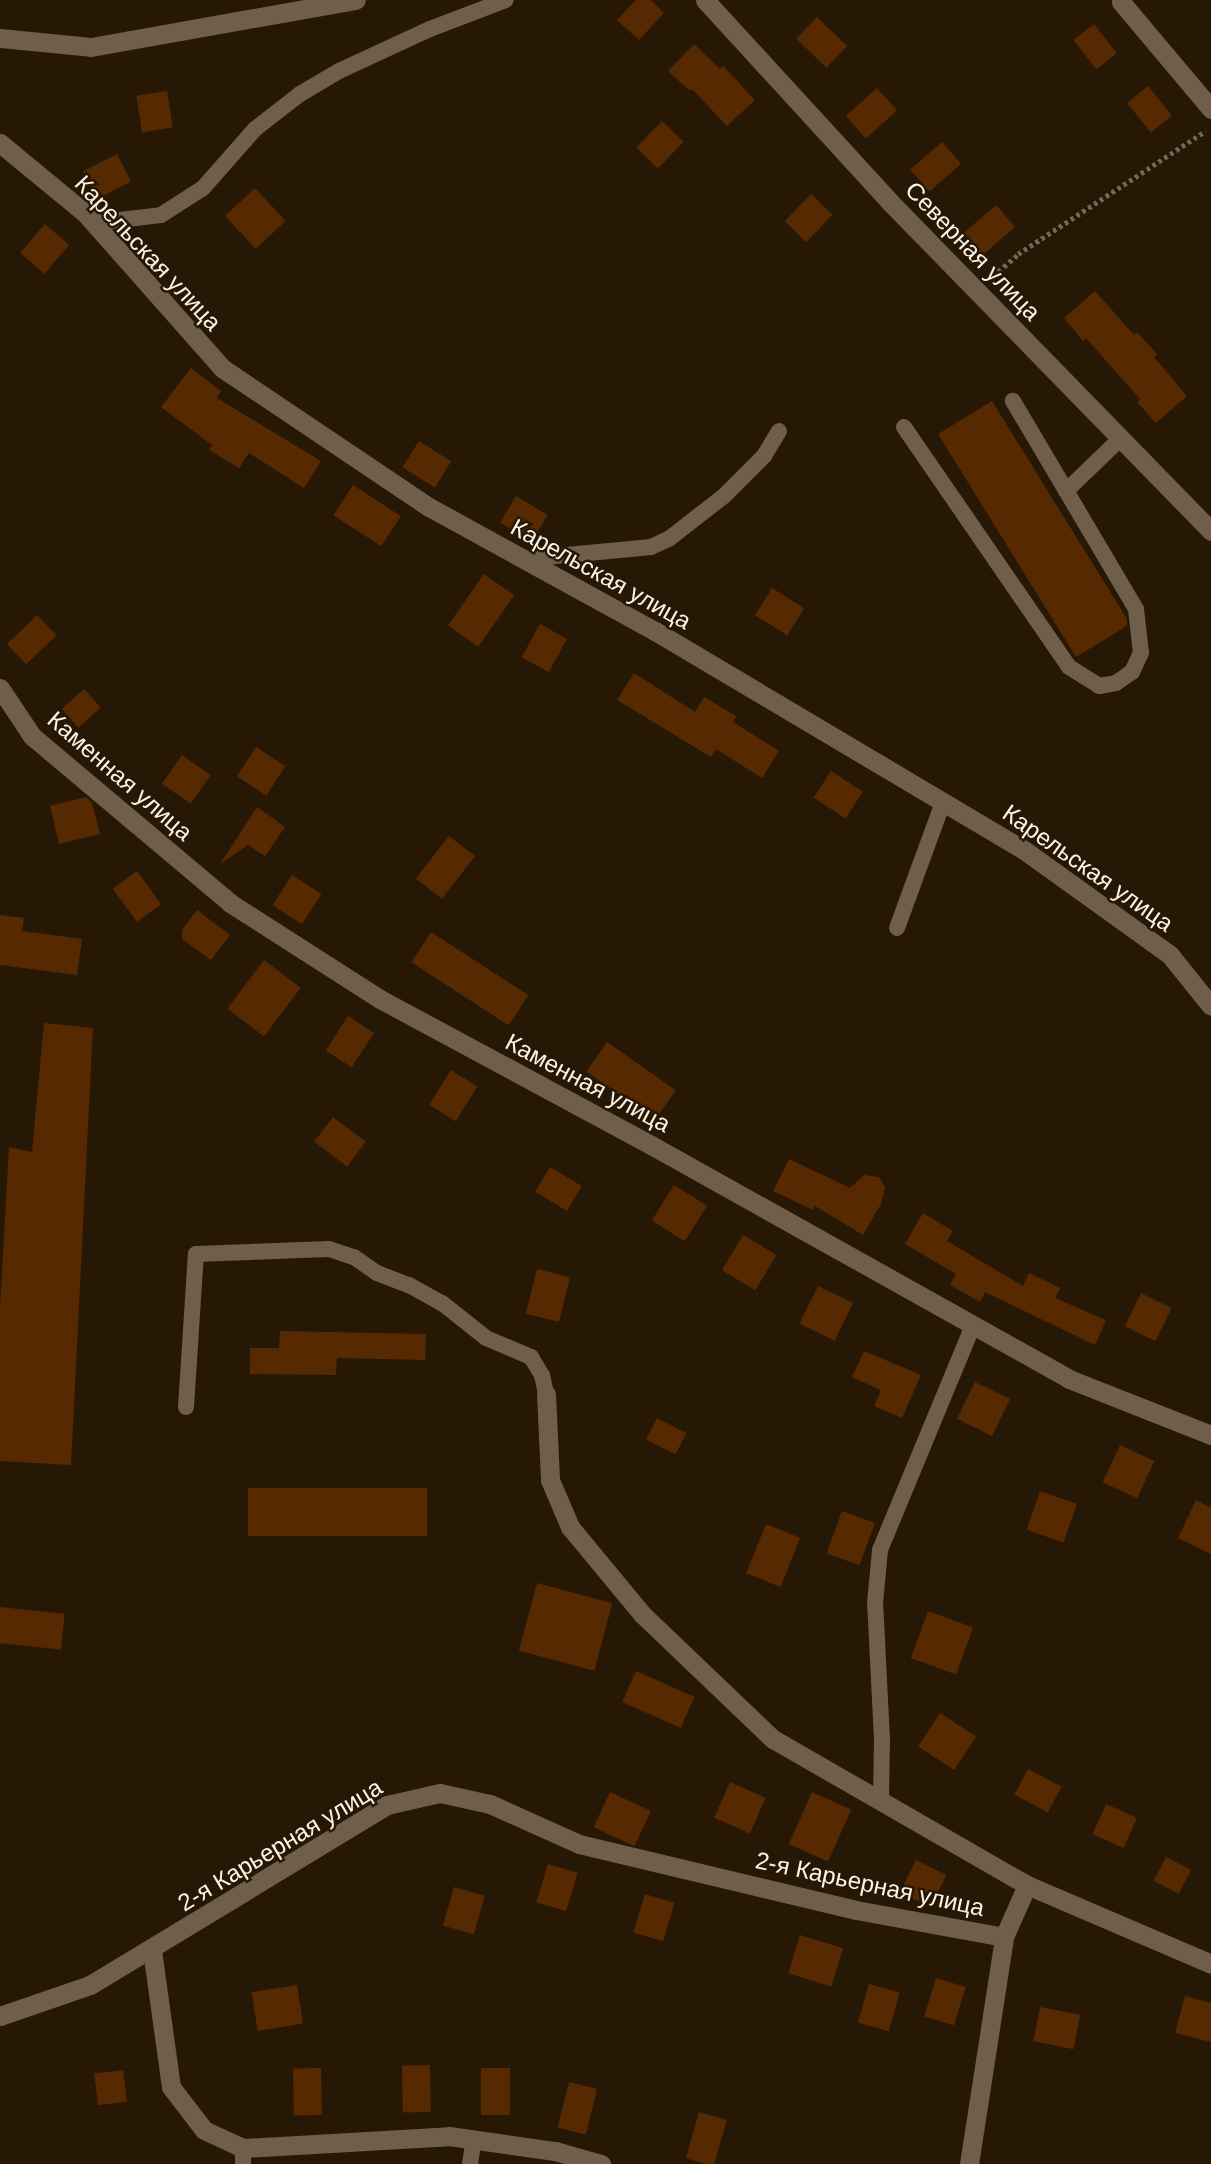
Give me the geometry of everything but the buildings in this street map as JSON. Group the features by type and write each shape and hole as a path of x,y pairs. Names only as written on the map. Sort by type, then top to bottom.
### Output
{"street":[{"path":"0,38 91,47 356,0"},
{"name":"Северная улица","path":"705,0 881,192 1211,531"},
{"path":"1121,2 1211,108"},
{"name":"Карельская улица","path":"0,142 85,213 222,368 429,507 655,631 1024,850 1170,955 1211,1006"},
{"name":"Каменная улица","path":"0,688 32,736 230,903 380,999 651,1145 1069,1380 1211,1435"},
{"name":"2-я Карьерная улица","path":"547,1394 550,1480 570,1527 642,1614 773,1739 1027,1885 1211,1964"},
{"name":"2-я Карьерная улица","path":"0,2016 90,1985 152,1950 387,1805 440,1793 490,1804 579,1844 856,1910 1004,1937"},
{"path":"969,2164 1004,1937 1027,1885"},
{"path":"152,1950 172,2087 204,2130 243,2156 449,2136 555,2151 601,2164"}],"lane":[{"path":"85,213 111,221 161,215 203,188 255,129 300,94 339,71 506,0"},
{"path":"904,427 1069,667 1100,687 1116,683 1132,672 1141,653 1136,609 1013,401"},
{"path":"524,559 651,547 670,538 724,496 756,464 779,432"},
{"path":"1066,491 1121,438"},
{"path":"897,928 943,802"},
{"path":"186,1406 196,1254 329,1249 354,1257 377,1273 409,1285 442,1303 486,1338 531,1357 542,1375 547,1394"},
{"path":"881,1801 882,1739 876,1603 880,1550 973,1326"},
{"path":"470,2164 474,2138"}],"path":[{"path":"976,290 1018,254 1211,127"}]}
